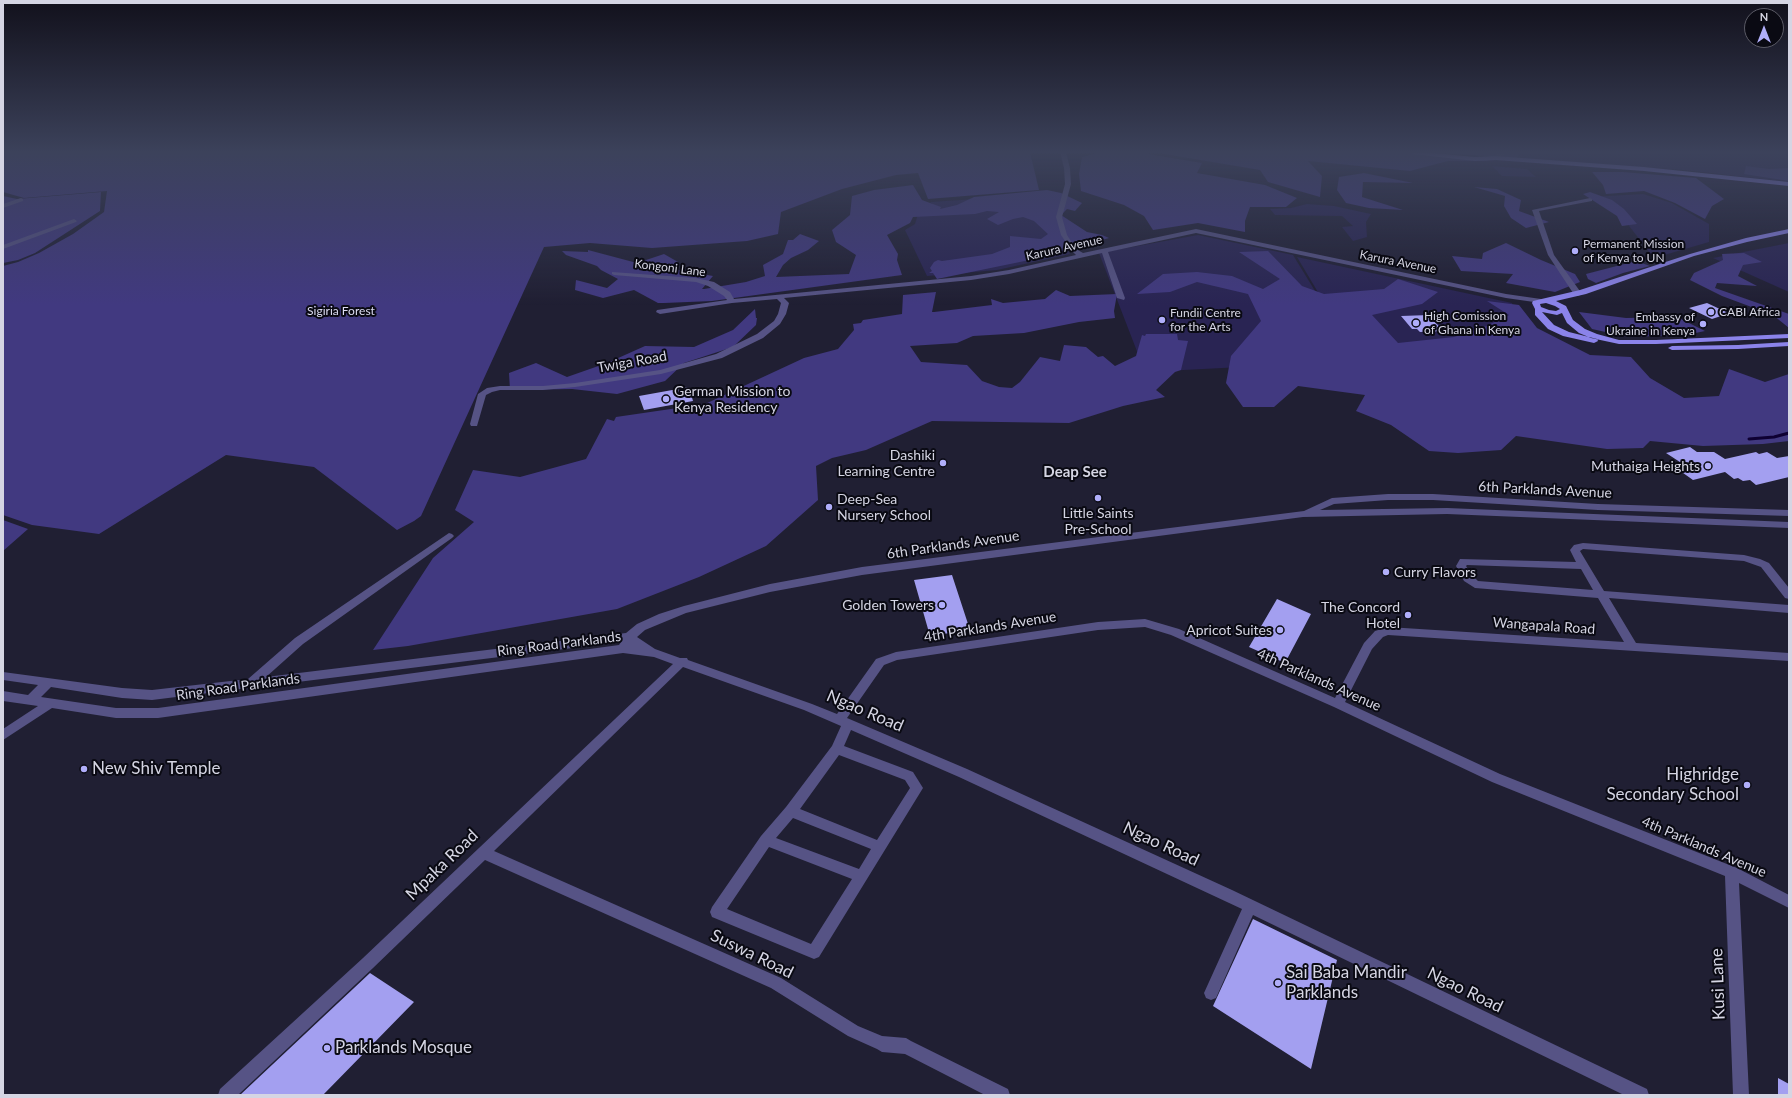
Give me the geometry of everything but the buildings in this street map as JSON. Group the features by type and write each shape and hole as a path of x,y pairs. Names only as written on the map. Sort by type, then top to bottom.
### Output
{"main road":[{"path":"1539,306 1549,301 1578,294 1692,255 1746,240 1789,231"},
{"path":"1539,306 1553,313 1561,313 1576,299 1694,258 1728,248 1789,236"},
{"path":"1549,301 1558,304 1564,309 1570,321 1582,331 1594,336 1619,342 1656,342 1789,336"},
{"path":"1539,306 1538,313 1542,320 1556,331 1580,338 1626,346 1655,348 1705,348 1789,344"}],"street":[{"path":"1063,203 1059,217 1064,235 1074,250 1082,256"},
{"path":"1576,203 1535,210 1551,255 1578,294"},
{"path":"3,247 74,222"},
{"name":"Karura Avenue","path":"732,301 971,278 1009,272 1189,232 1202,232 1506,296 1539,306"},
{"path":"1104,250 1121,298"},
{"name":"Kongoni Lane","path":"614,273 696,280 715,287 727,294 732,301"},
{"name":"Twiga Road","path":"474,424 482,394 490,390 500,388 543,388 575,385 661,372 719,356 760,336 777,322 782,314 785,303 778,296"},
{"path":"660,312 732,301"},
{"name":"6th Parklands Avenue","path":"1303,514 1332,501 1388,497 1433,497 1611,508 1789,513"},
{"name":"6th Parklands Avenue","path":"623,649 629,637 641,627 684,610 770,588 877,569 1303,514 1447,511 1789,525"},
{"path":"252,683 299,642 332,617 449,536"},
{"path":"1633,647 1575,550 1583,546 1744,558 1765,565 1789,595"},
{"path":"1584,566 1464,561 1461,566 1468,578 1475,584 1789,609"},
{"name":"4th Parklands Avenue","path":"861,876 814,952 717,912 766,840 791,810 837,749 844,721 872,672 880,662 896,656 1090,627 1145,623 1175,632 1338,704 1496,778 1732,872 1789,902"},
{"name":"Wangapala Road","path":"1338,704 1368,646 1379,634 1388,631 1789,657"},
{"name":"Ring Road Parklands","path":"3,676 48,683 152,695 629,637 655,653"},
{"name":"Ring Road Parklands","path":"3,696 116,713 137,714 185,710 623,649 655,653"},
{"name":"Ngao Road","path":"655,653 683,661 844,721 970,776 1250,906 1642,1095"},
{"name":"Mpaka Road","path":"226,1095 368,963 482,852 683,661"},
{"path":"32,700 48,683"},
{"path":"3,734 51,703"},
{"path":"766,840 861,876 917,788 909,776 837,749"},
{"path":"791,810 880,847"},
{"name":"Suswa Road","path":"482,852 776,983 853,1031 882,1044 906,1046 1002,1095"},
{"name":"Kusi Lane","path":"1732,872 1741,1095"},
{"path":"1211,992 1250,906"}],"shaded area":[{"path":"931,203 1055,203 1054,228 1070,254 997,270 927,276 905,230 915,224 918,214 934,206"},
{"path":"1602,203 1672,203 1709,224 1709,242 1654,258 1619,213"},
{"path":"1307,204 1334,206 1371,214 1366,222 1367,237 1353,241 1342,227 1353,226 1342,216 1275,215 1270,209 1291,208"},
{"path":"1198,235 1293,255 1358,361 1145,372 1099,253"},
{"path":"1789,243 1789,292 1713,258"},
{"path":"1297,257 1512,303 1526,365 1359,361"}],"green space":[{"path":"3,203 100,203 100,211 35,253 18,260 3,263"},
{"name":"Sigiria Forest","path":"105,203 804,203 781,212 778,234 747,241 652,248 590,243 544,247 421,516 397,530 314,467 226,455 99,534 32,525 3,515 3,266 18,262 39,253 73,234 104,212"},
{"path":"851,203 931,203 941,207 940,209 961,203 1082,203 1075,211 1067,209 1061,215 1087,232 1109,238 1049,256 937,279 933,273 929,273 932,271 930,268 934,262 938,260 942,261 992,254 1010,247 1010,236 1041,239 1048,234 1034,221 1023,217 998,225 987,219 999,212 987,211 975,214 913,217 910,223 887,235 898,254 897,260 902,275 712,301 664,303 658,303 634,290 603,298 575,290 576,280 607,288 618,279 601,270 597,266 566,255 562,251 588,252 588,250 637,263 664,254 678,262 674,269 713,276 702,289 704,289 746,282 765,276 763,265 783,254 788,240 793,240 800,234 819,241 808,250 791,258 783,265 776,277 849,274 856,255 836,242 832,230 850,215"},
{"path":"1119,203 1291,203 1286,207 1250,207 1245,221 1245,232 1198,223 1153,230 1144,216"},
{"path":"1347,203 1382,203 1403,210 1369,208"},
{"path":"1504,203 1520,203 1519,211 1549,222 1526,228 1511,218 1504,206"},
{"path":"1597,203 1616,203 1624,209 1637,224 1622,226 1617,216"},
{"path":"1675,203 1717,203 1712,206 1705,219"},
{"path":"1506,243 1575,274 1580,282 1555,292 1506,283 1513,274 1461,271 1452,256 1482,259 1483,253"},
{"path":"1268,251 1302,286 1324,294 1384,289 1398,279 1438,292 1422,304 1372,315 1398,343 1454,337 1484,327 1509,315 1487,301 1519,305 1537,328 1590,355 1631,357 1650,378 1684,398 1719,396 1729,369 1765,382 1789,374 1789,441 1763,444 1703,446 1650,441 1643,448 1607,449 1516,436 1501,450 1458,453 1429,451 1391,425 1356,411 1365,395 1298,386 1274,407 1243,407 1226,383 1231,356 1261,321 1248,294 1197,282 1170,292 1137,294 1163,274 1197,272 1232,276 1263,289 1280,279 1239,252"},
{"path":"1744,253 1762,262 1743,265 1738,276 1757,286 1717,283 1715,288 1789,314 1789,328 1773,315 1722,296 1690,280 1694,273 1723,260 1722,254"},
{"path":"1636,261 1650,266 1623,273 1596,283 1588,279 1586,274"},
{"path":"1056,290 1070,296 1117,294 1114,311 1115,318 1079,322 1024,333 973,336 957,343 910,346 921,362 967,365 982,381 999,387 1012,388 1020,382 1040,357 1060,361 1064,345 1086,347 1098,357 1103,356 1115,366 1136,356 1142,335 1177,334 1178,340 1188,341 1181,370 1175,372 1156,390 1165,397 1123,406 1069,423 932,421 866,450 832,458 816,466 818,500 766,546 699,577 617,609 408,646 373,650 433,558 474,522 455,510 473,470 520,477 586,459 607,419 614,421 616,417 705,404 804,358 838,349 854,330 853,324 861,323 863,320 902,314 903,295 936,292 932,312 934,312 992,305 991,299 1003,303 1045,299"},
{"path":"755,309 757,318 756,325 733,347 684,363 665,381 617,394 572,389 510,390 509,373 536,363 567,377 607,363 645,346 694,347 733,330"},
{"path":"1579,312 1626,318 1677,317 1705,331 1686,335 1628,337 1592,329"},
{"path":"3,520 28,529 3,551"}],"waterway":[{"path":"1749,439 1774,437 1789,433"}],"place":[{"name":"Permanent Mission of Kenya to UN","path":"1575,251"},
{"name":"CABI Africa","path":"1711,312"},
{"name":"Fundii Centre for the Arts","path":"1162,320"},
{"name":"High Comission of Ghana in Kenya","path":"1416,323"},
{"name":"Embassy of Ukraine in Kenya","path":"1703,324"},
{"name":"German Mission to Kenya Residency","path":"666,399"},
{"name":"Dashiki Learning Centre","path":"943,463"},
{"name":"Muthaiga Heights","path":"1708,466"},
{"name":"Little Saints Pre-School","path":"1098,498"},
{"name":"Deep-Sea Nursery School","path":"829,507"},
{"name":"Curry Flavors","path":"1386,572"},
{"name":"Golden Towers","path":"942,605"},
{"name":"The Concord Hotel","path":"1408,615"},
{"name":"Apricot Suites","path":"1280,630"},
{"name":"New Shiv Temple","path":"84,769"},
{"name":"Highridge Secondary School","path":"1747,785"},
{"name":"Sai Baba Mandir Parklands","path":"1278,983"},
{"name":"Parklands Mosque","path":"327,1048"}],"district":[{"name":"Deap See","path":"1075,472"}]}
